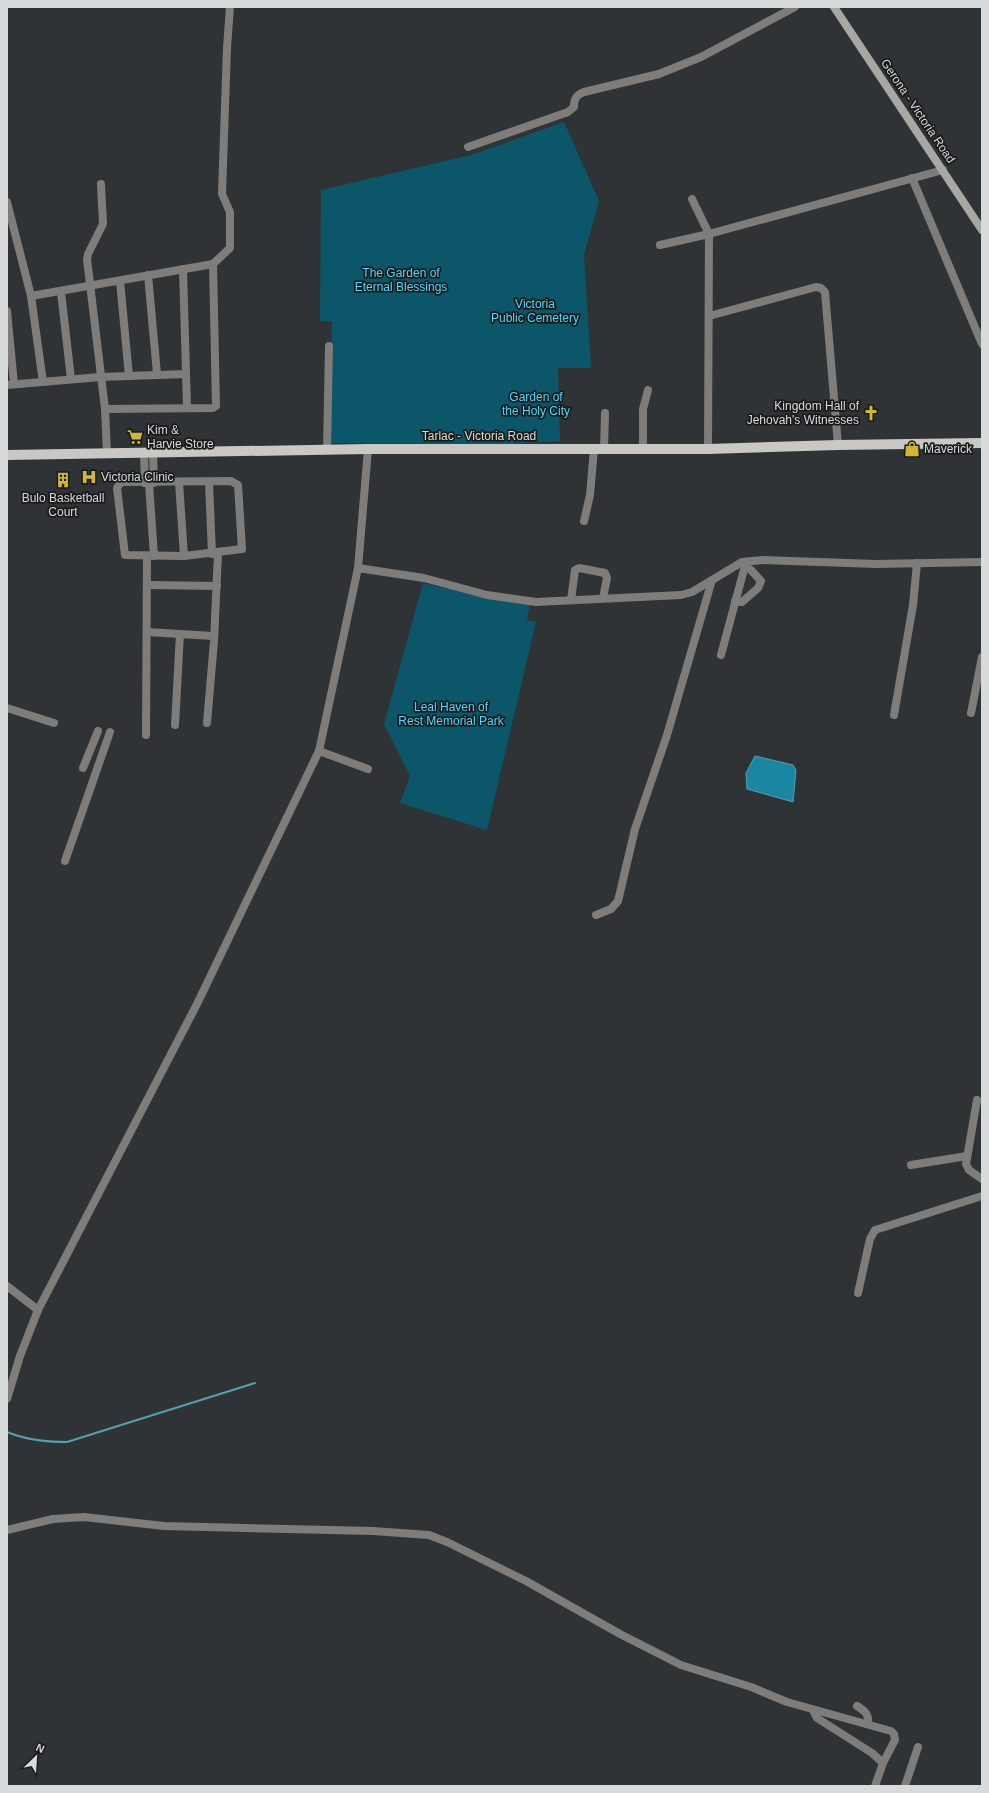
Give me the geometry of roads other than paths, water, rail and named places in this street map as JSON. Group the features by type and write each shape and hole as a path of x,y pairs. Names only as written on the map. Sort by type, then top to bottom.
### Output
{"main road":[{"name":"Gerona - Victoria Road","path":"834,7 857,44 880,74 982,230"},
{"name":"Tarlac - Victoria Road","path":"7,455 368,449 708,449 982,443"}],"street":[{"path":"31,296 91,287 148,275 213,264 230,248 230,212 222,194 227,48 230,7"},
{"path":"468,147 560,116 574,107 574,99 578,94 659,74 701,57 795,7"},
{"path":"660,245 709,234 943,170"},
{"path":"912,178 982,344"},
{"path":"101,184 103,224 87,259 105,409 107,454"},
{"path":"692,199 709,234 708,449"},
{"path":"7,202 31,296 43,382"},
{"path":"105,409 213,408 216,406 213,264"},
{"path":"183,269 187,408"},
{"path":"148,275 157,374"},
{"path":"120,281 129,376"},
{"path":"709,316 816,287 824,290 838,445"},
{"path":"61,292 71,379"},
{"path":"7,311 10,385 100,377 186,374"},
{"path":"327,450 329,346"},
{"path":"643,449 643,409 648,390"},
{"path":"584,521 605,413"},
{"path":"7,1399 20,1356 38,1310 197,1004 319,751 358,568 368,449"},
{"path":"146,735 147,585 150,556 148,453"},
{"path":"230,481 238,485 242,549 184,556 125,555 123,552 117,488 121,482 179,482 230,481"},
{"path":"179,482 184,556"},
{"path":"207,723 217,586 209,482"},
{"path":"358,568 424,578 487,595 536,602 681,595 692,592 742,562 745,564 762,560 876,564 982,562"},
{"path":"894,715 913,605 917,563"},
{"path":"735,601 742,602 746,600 762,581 745,564"},
{"path":"721,655 745,564"},
{"path":"571,600 575,570 579,568 605,573 607,578 603,598"},
{"path":"596,915 611,909 618,901 635,829 667,735 712,580"},
{"path":"147,585 217,586"},
{"path":"147,632 213,636"},
{"path":"175,725 180,634"},
{"path":"971,713 982,657"},
{"path":"7,708 54,723"},
{"path":"83,768 98,730"},
{"path":"65,861 110,732"},
{"path":"319,751 368,769"},
{"path":"977,1100 966,1164 969,1170 982,1179"},
{"path":"911,1165 967,1156"},
{"path":"858,1293 870,1239 875,1230 982,1196"},
{"path":"7,1286 38,1310"},
{"path":"7,1530 53,1519 84,1517 164,1526 373,1530 429,1535 447,1542 526,1581 620,1634 681,1664 787,1702 886,1729 894,1734 895,1740 883,1763 875,1786"},
{"path":"856,1706 867,1713 869,1719 868,1724"},
{"path":"813,1710 817,1718 872,1753 883,1763"},
{"path":"906,1786 918,1748"}],"waterway":[{"path":"7,1432 36,1440 67,1442 255,1383"}],"place":[{"name":"Kingdom Hall of Jehovah's Witnesses","path":"871,413"},
{"name":"Kim & Harvie Store","path":"135,437"},
{"name":"Maverick","path":"912,449"},
{"name":"Victoria Clinic","path":"89,477"},
{"name":"Bulo Basketball Court","path":"63,480"}],"park label":[{"name":"The Garden of Eternal Blessings","path":"401,280"},
{"name":"Victoria Public Cemetery","path":"535,311"},
{"name":"Garden of the Holy City","path":"536,404"},
{"name":"Leal Haven of Rest Memorial Park","path":"451,714"}]}
